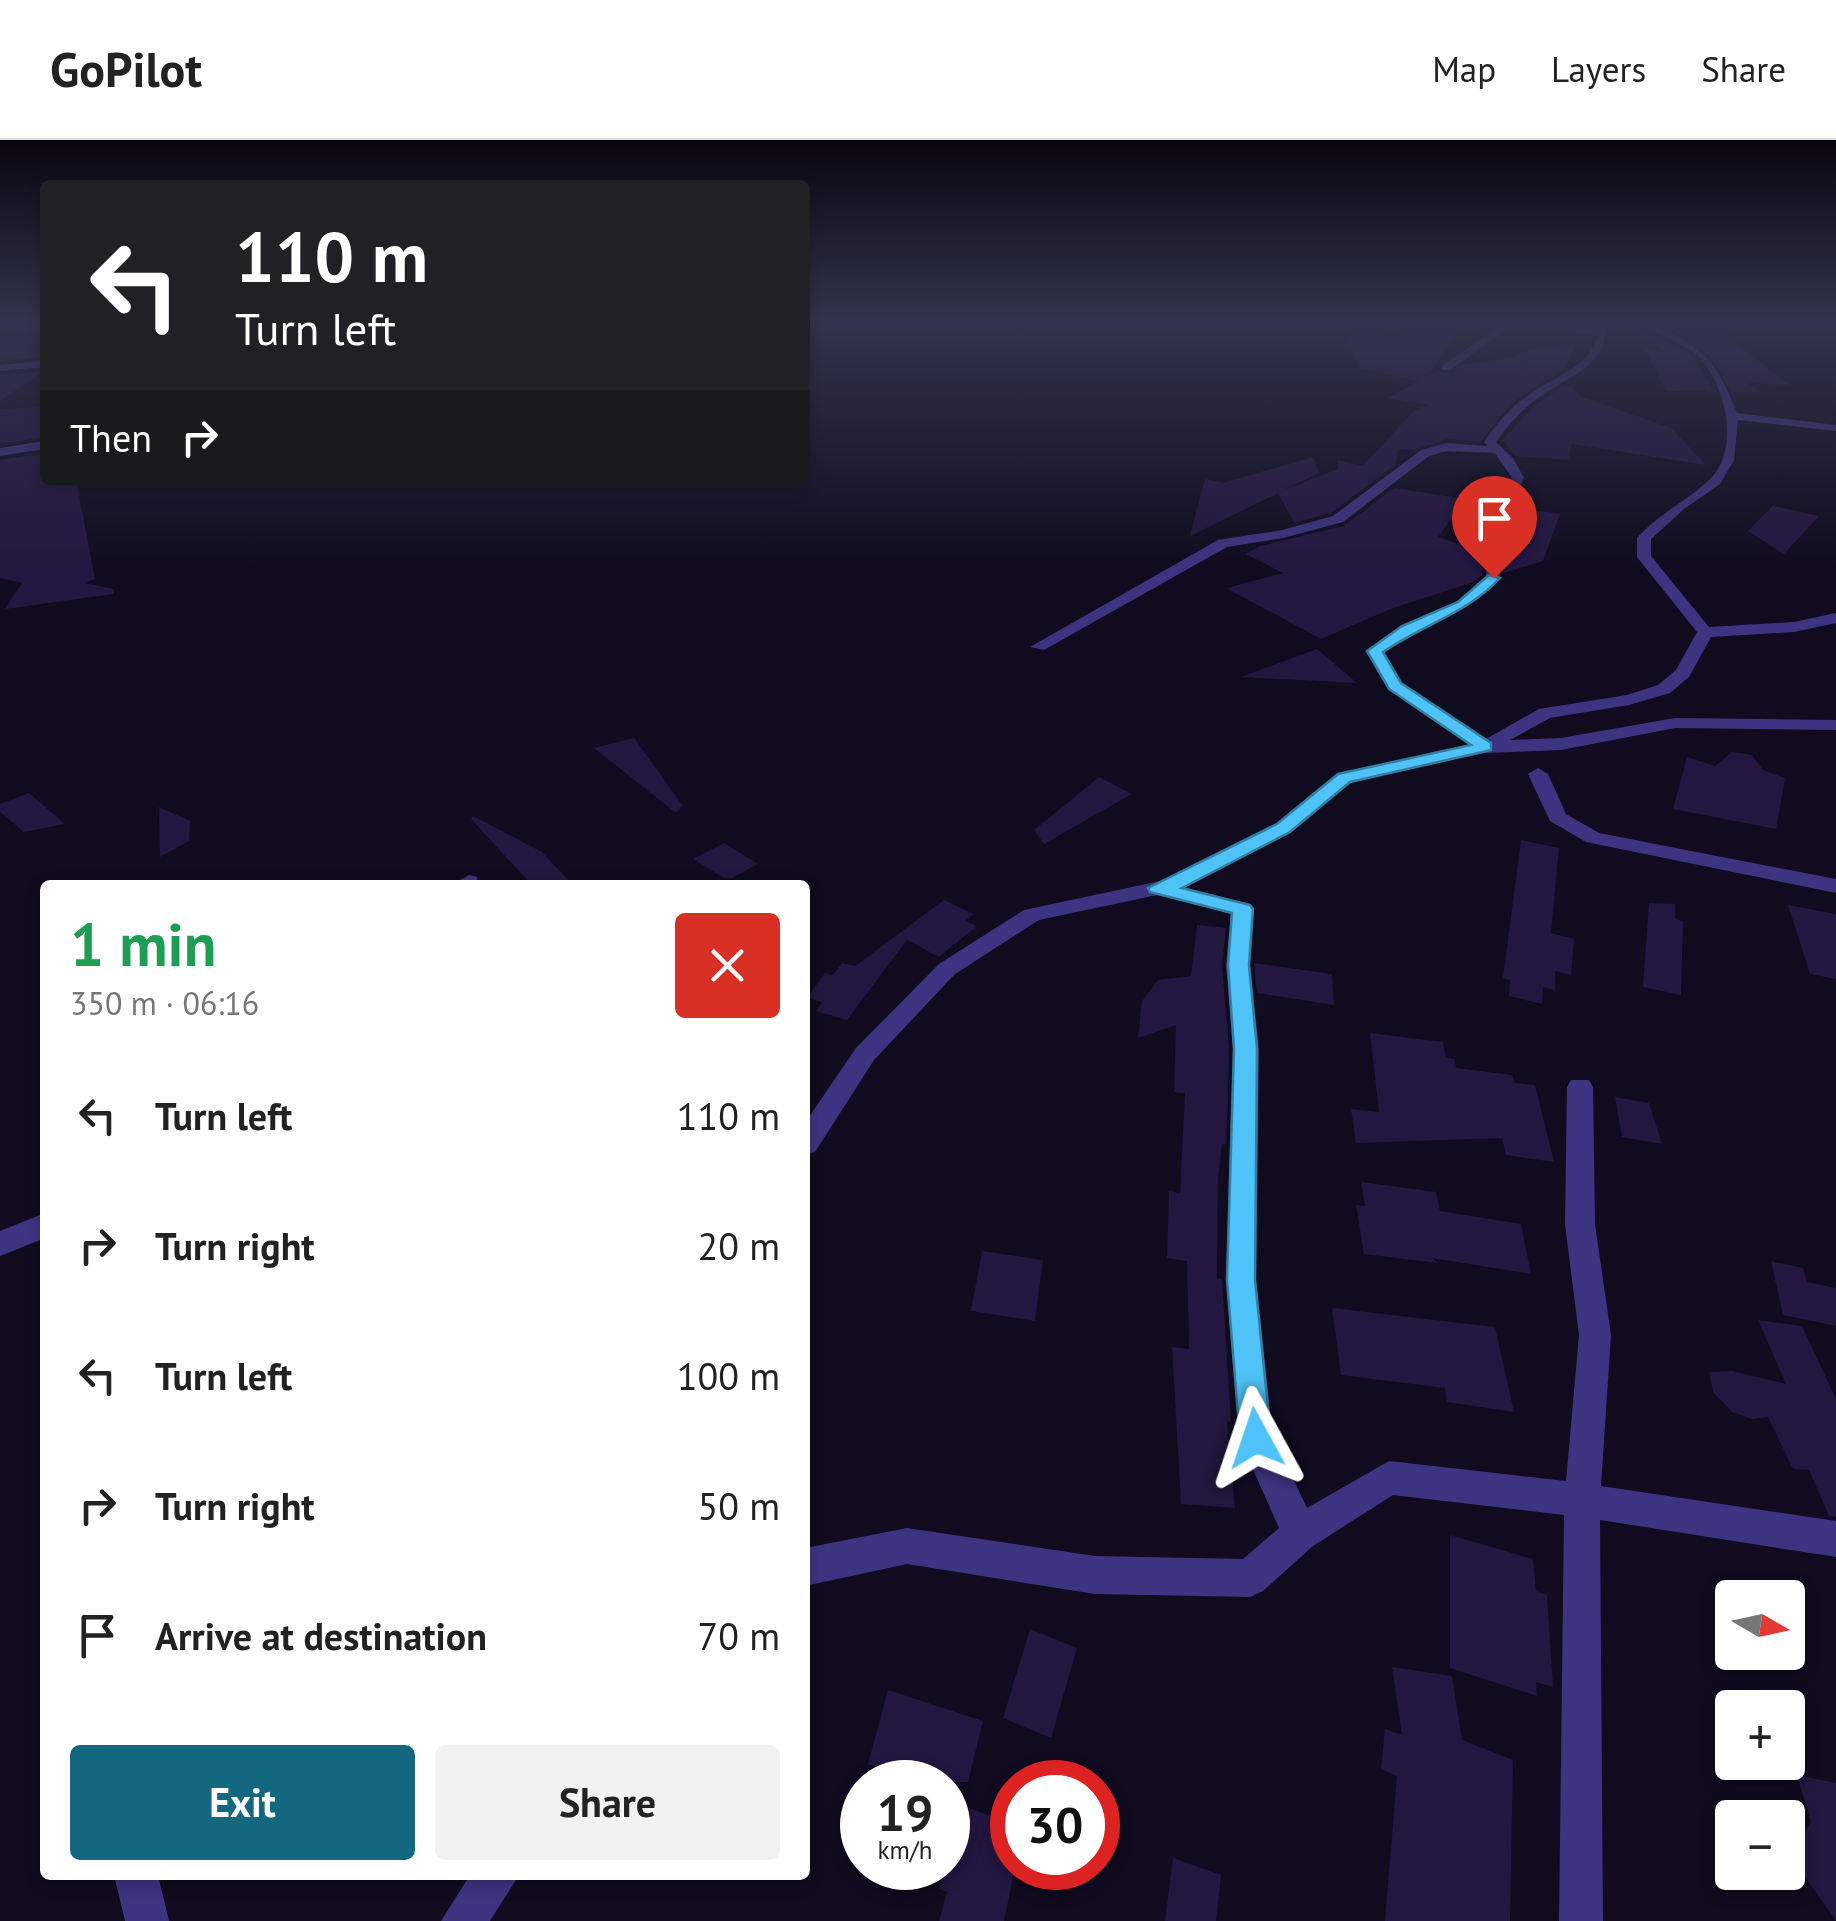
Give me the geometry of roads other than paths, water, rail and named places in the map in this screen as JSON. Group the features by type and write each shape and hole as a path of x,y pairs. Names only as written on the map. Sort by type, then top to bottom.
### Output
{"street":[{"path":"1485,746 1394,686 1375,651 1407,629 1463,605 1494,578 1495,526 1518,478 1509,460 1490,442 1524,405"},
{"path":"1705,632 1644,558 1644,538 1679,506 1716,481 1728,460 1734,416 1729,405"},
{"path":"1734,416 1836,428"},
{"path":"0,452 40,446"},
{"path":"1038,646 1223,543 1283,534 1338,519 1425,453 1448,447 1498,450"},
{"path":"1705,632 1794,627 1836,618"},
{"path":"1485,746 1545,713 1630,700 1664,688 1684,673 1705,632"},
{"path":"810,1137 865,1054 947,969 1032,915 1172,886 1284,828 1344,778 1485,746 1561,744 1675,724 1836,725"},
{"path":"1538,774 1557,817 1593,838 1836,886"},
{"path":"1158,888 1242,909 1238,965 1246,1049 1241,1280 1256,1438 1300,1533"},
{"path":"1580,1087 1580,1224 1595,1335 1582,1500 1581,1921"},
{"path":"0,1244 40,1227"},
{"path":"810,1566 907,1546 1095,1576 1250,1578 1300,1533 1389,1478 1582,1500 1836,1539"},
{"path":"137,1880 147,1921"},
{"path":"463,1921 493,1880"}]}
